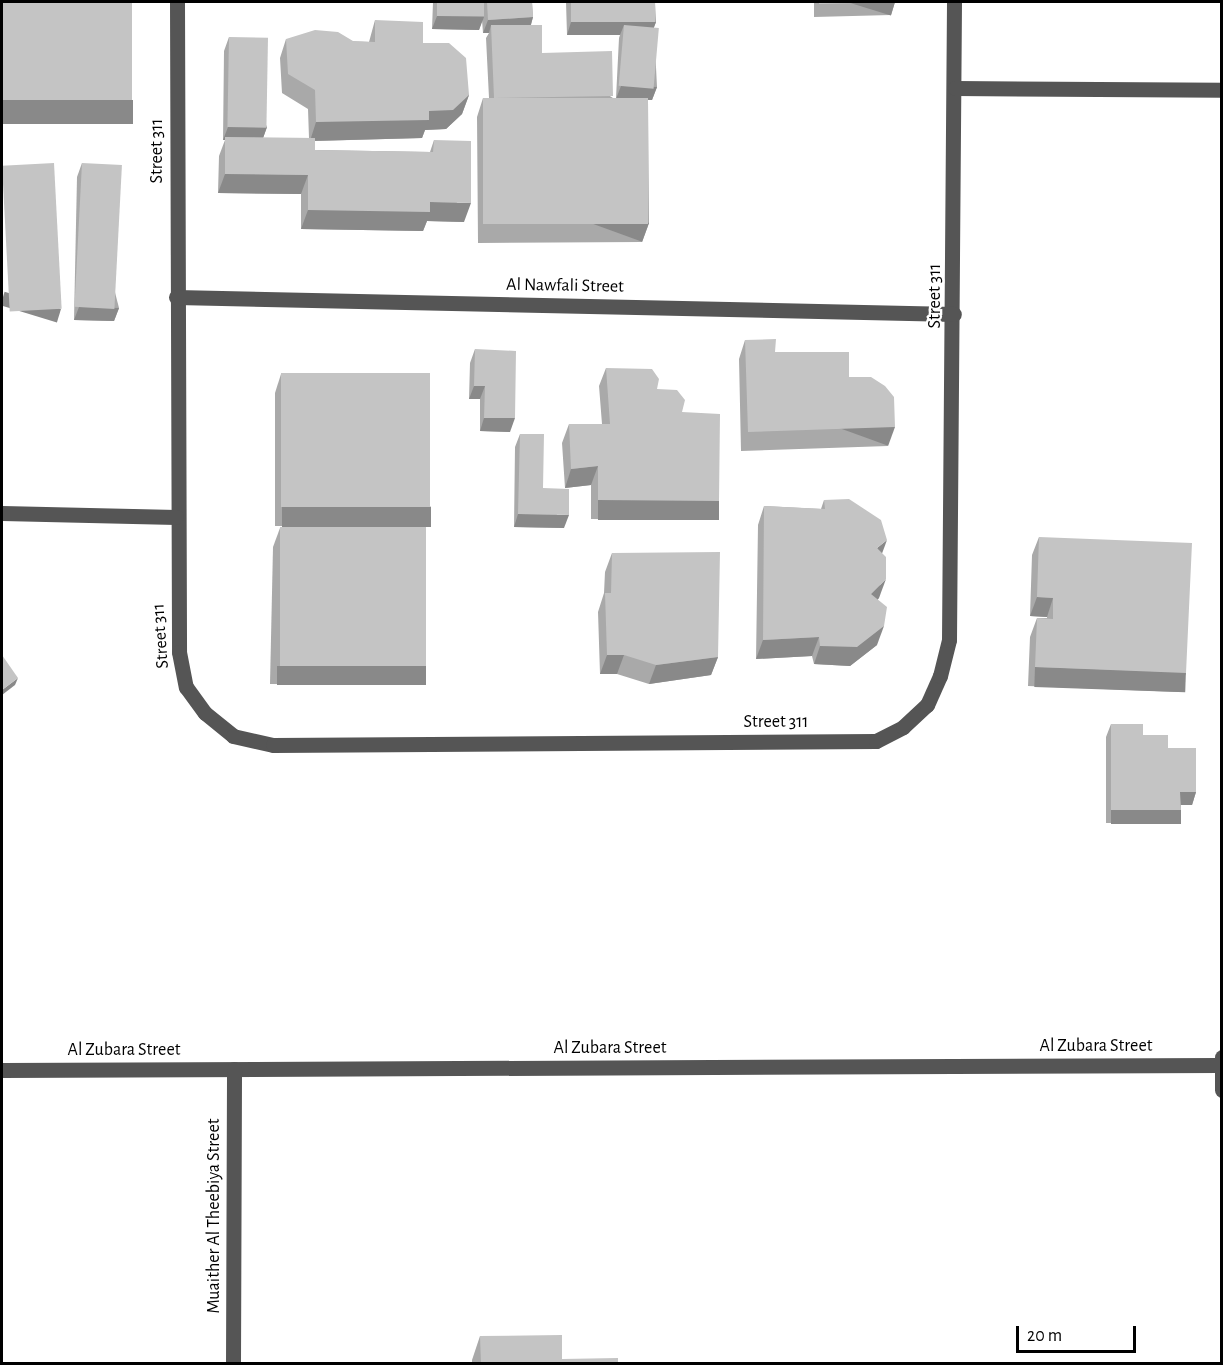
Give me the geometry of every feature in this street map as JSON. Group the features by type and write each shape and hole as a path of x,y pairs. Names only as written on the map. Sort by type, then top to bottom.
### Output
{"street":[{"name":"Street 311","path":"177,2 176,517 179,652 186,687 205,713 233,736 273,746 876,741 903,727 927,705 940,676 949,640 954,314 954,2"},
{"path":"954,88 1221,90"},
{"name":"Al Nawfali Street","path":"176,297 954,314"},
{"path":"2,513 176,517"},
{"path":"1220,1061 1221,1090"},
{"name":"Al Zubara Street","path":"2,1070 1220,1061"},
{"name":"Muaither Al Theebiya Street","path":"233,1364 234,1069"}],"building":[{"path":"2,2 132,2 132,100 2,100"},
{"path":"437,2 484,2 484,16 437,16"},
{"path":"487,2 532,2 533,17 488,20"},
{"path":"571,2 655,2 655,22 571,22"},
{"path":"819,2 895,2 819,4"},
{"path":"375,20 423,22 423,43 449,43 466,58 469,95 453,110 429,111 429,120 316,122 315,90 288,74 286,39 315,30 338,32 353,41 375,42"},
{"path":"491,25 542,25 542,53 612,51 613,96 494,98"},
{"path":"624,25 659,28 654,89 619,86"},
{"path":"229,37 268,38 266,128 227,127"},
{"path":"483,98 648,98 648,224 483,224"},
{"path":"225,137 315,138 315,150 433,152 434,140 471,141 471,203 430,202 430,212 308,210 308,175 225,174"},
{"path":"54,163 62,309 10,312 2,166"},
{"path":"82,163 122,165 114,309 74,307"},
{"path":"776,339 775,352 849,352 849,377 871,377 885,386 894,397 895,427 748,432 745,340"},
{"path":"475,349 516,351 515,418 484,418 485,386 474,386"},
{"path":"606,368 652,369 659,379 657,389 677,390 685,400 682,412 720,414 719,501 598,500 598,466 571,469 569,424 610,424"},
{"path":"281,373 430,373 430,507 281,507"},
{"path":"520,434 544,434 543,488 569,489 569,515 518,514"},
{"path":"849,499 881,520 887,540 877,548 886,557 886,579 871,594 887,607 884,626 857,647 820,646 819,637 763,640 764,506 825,509 824,500"},
{"path":"280,527 426,527 426,666 280,666"},
{"path":"1039,537 1192,543 1186,673 1035,667 1037,618 1053,619 1053,598 1037,597"},
{"path":"720,552 718,657 656,665 624,655 607,655 605,593 611,593 612,553"},
{"path":"2,655 18,678 2,690"},
{"path":"1111,724 1143,724 1143,735 1168,735 1168,748 1196,748 1196,792 1180,792 1181,810 1111,810"},
{"path":"562,1335 562,1359 618,1358 618,1364 481,1364 480,1336"}]}
